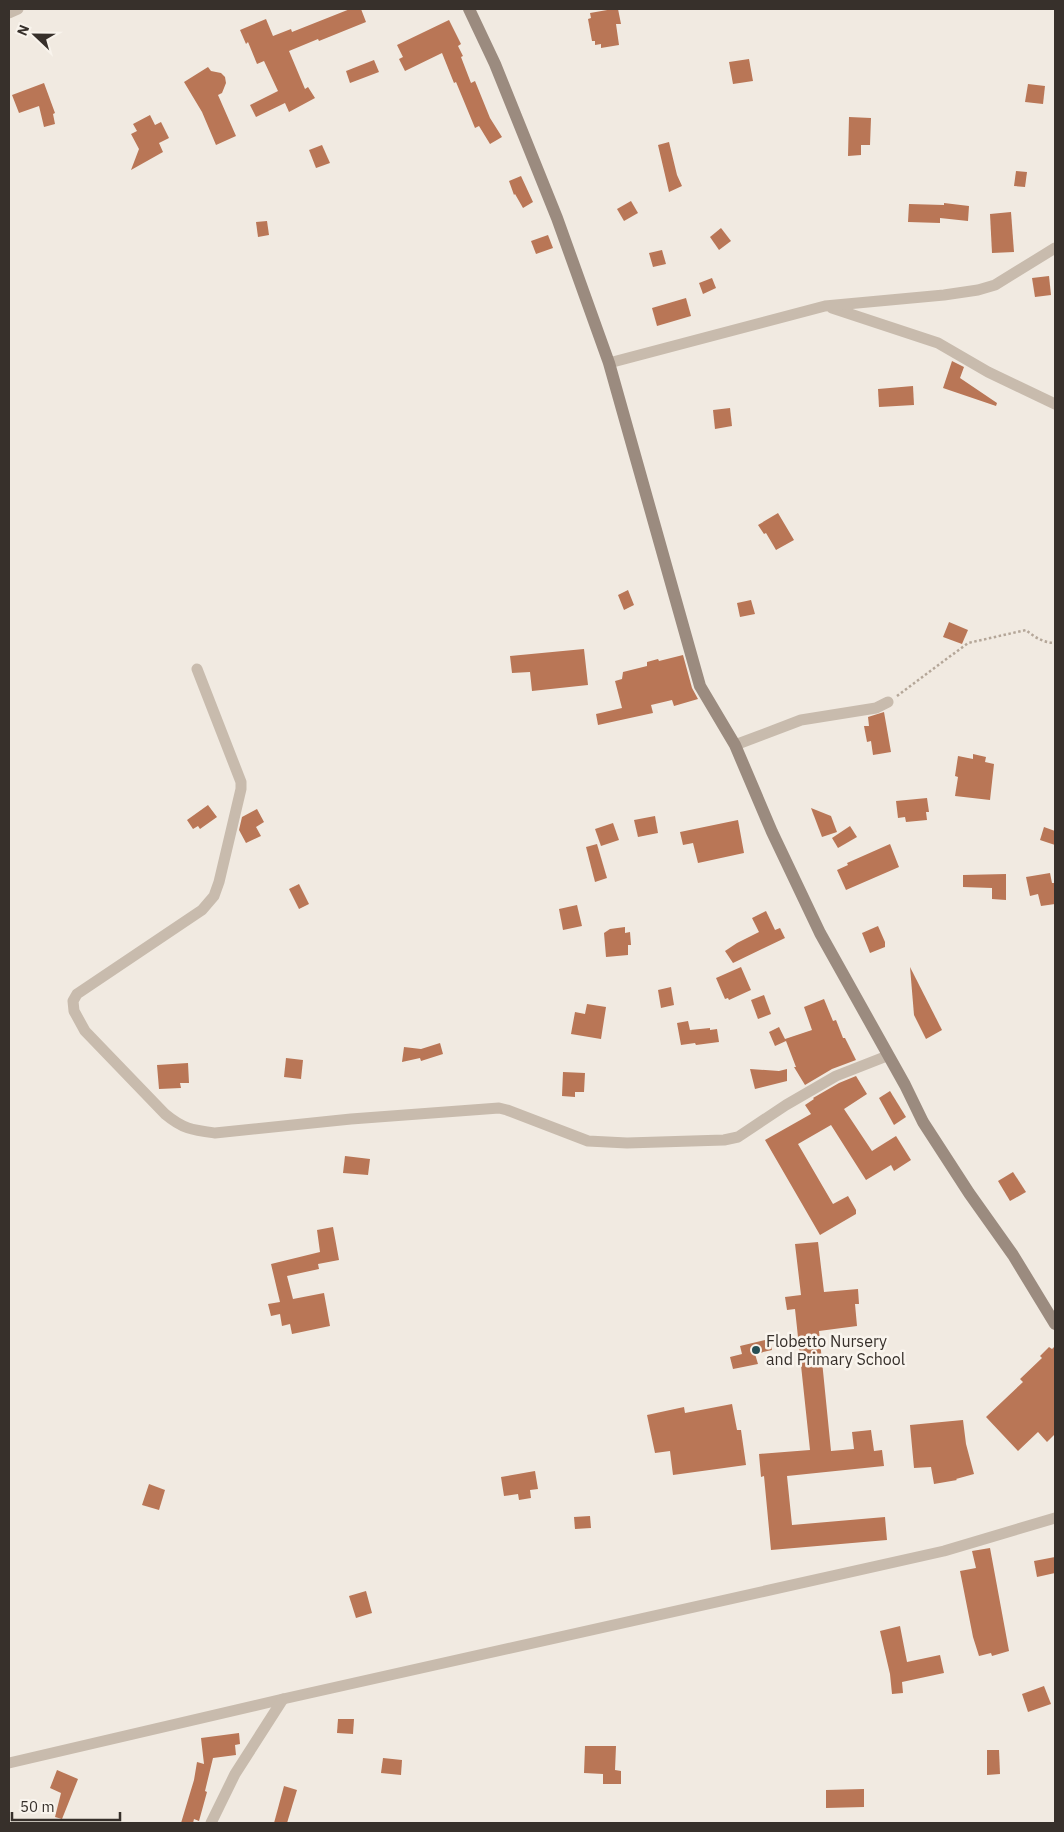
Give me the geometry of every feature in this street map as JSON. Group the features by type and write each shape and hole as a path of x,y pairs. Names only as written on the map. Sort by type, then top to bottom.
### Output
{"main road":[{"path":"469,9 495,64 556,218 609,363 700,686 735,745 776,840 820,933 887,1056 905,1085 923,1122 969,1193 1013,1255 1055,1324"}],"street":[{"path":"9,13 18,9"},
{"path":"609,363 825,306 978,290 995,285 1055,248"},
{"path":"825,306 938,343 988,372 1055,404"},
{"path":"197,669 241,782 214,896 202,910 77,994 73,1001 74,1011 85,1031 165,1114 179,1125 194,1131 215,1133 351,1119 499,1108 588,1141 627,1143 731,1140 836,1076 887,1056"},
{"path":"735,745 801,720 876,708 888,702"},
{"path":"9,1763 283,1699 944,1551 1055,1518"},
{"path":"211,1823 235,1774 283,1699"}],"path":[{"path":"888,702 968,643 1026,630 1034,637 1055,643"}],"building":[{"path":"350,9 361,9 366,22 289,51 305,89 308,87 315,98 289,112 285,103 256,117 250,105 278,91 264,61 257,64 248,42 246,44 240,30 266,19 273,36 291,29 292,32"},
{"path":"618,9 621,24 616,24 619,45 601,48 601,44 595,45 595,41 592,41 588,19 591,18 590,13"},
{"path":"449,20 461,44 458,46 471,83 475,81 490,118 502,137 490,144 479,126 475,128 442,53 405,71 399,59 403,57 397,45"},
{"path":"749,59 753,81 733,84 729,62"},
{"path":"374,60 379,72 350,83 346,71"},
{"path":"208,67 211,71 221,73 225,77 226,83 222,93 218,95 236,136 216,145 202,112 184,82"},
{"path":"44,83 55,113 53,114 55,124 44,127 39,106 19,113 12,95"},
{"path":"1028,84 1045,86 1043,104 1025,102"},
{"path":"150,115 155,125 161,122 169,138 159,143 163,152 131,170 139,149 131,134 137,131 133,124"},
{"path":"849,117 871,118 870,145 861,145 861,155 848,156"},
{"path":"669,142 677,175 682,186 669,192 658,145"},
{"path":"322,145 330,163 316,168 309,150"},
{"path":"1016,171 1027,172 1025,187 1014,186"},
{"path":"521,176 533,202 523,208 514,195 509,181"},
{"path":"631,201 638,213 624,221 617,209"},
{"path":"944,203 969,206 968,221 940,218 940,223 908,222 909,204 944,205"},
{"path":"1011,212 1014,252 992,253 990,214"},
{"path":"267,221 269,235 258,237 256,222"},
{"path":"721,228 731,241 719,250 710,237"},
{"path":"548,235 553,248 536,254 531,241"},
{"path":"662,250 666,264 653,267 649,253"},
{"path":"1049,276 1051,295 1035,297 1032,278"},
{"path":"712,278 716,288 703,294 699,283"},
{"path":"686,298 691,316 657,326 652,308"},
{"path":"952,361 964,367 960,378 997,403 996,406 943,388"},
{"path":"913,386 914,405 879,407 878,389"},
{"path":"730,408 732,426 715,429 713,410"},
{"path":"778,513 794,540 776,550 766,533 764,534 758,525"},
{"path":"628,590 634,605 624,610 618,595"},
{"path":"751,600 755,614 740,617 737,603"},
{"path":"949,622 968,630 962,644 943,637"},
{"path":"584,649 588,685 532,691 530,672 512,673 510,656"},
{"path":"683,655 692,688 698,699 674,706 672,700 651,705 653,713 598,725 596,714 622,708 615,681 622,679 623,672 647,666 647,662"},
{"path":"884,712 891,752 873,755 871,741 867,742 864,726 869,726 868,717"},
{"path":"973,754 986,757 985,762 994,764 990,800 955,796 958,777 955,776 958,756 973,759"},
{"path":"927,798 929,812 926,812 927,820 906,822 905,817 898,818 896,801"},
{"path":"208,805 217,817 200,829 198,826 193,829 187,820"},
{"path":"811,808 831,816 837,832 822,837"},
{"path":"257,809 264,822 256,827 261,836 246,843 239,830 242,817"},
{"path":"655,816 658,833 638,837 634,820"},
{"path":"738,820 744,853 698,863 693,843 683,845 680,832"},
{"path":"613,823 619,840 601,846 595,829"},
{"path":"850,826 857,837 838,848 832,838"},
{"path":"1044,827 1055,831 1055,845 1040,840"},
{"path":"597,844 607,878 595,882 586,847"},
{"path":"890,844 899,867 846,890 837,870 848,865 847,863"},
{"path":"1050,873 1052,883 1055,883 1055,904 1041,906 1038,894 1030,896 1026,877"},
{"path":"1006,874 1006,900 992,899 992,888 963,887 963,875"},
{"path":"299,884 309,904 299,909 289,889"},
{"path":"577,905 582,926 563,930 559,909"},
{"path":"766,911 775,930 780,928 785,938 733,963 725,951 759,932 752,918"},
{"path":"878,926 885,942 885,947 870,953 862,933"},
{"path":"625,927 625,933 630,932 631,945 628,945 628,955 606,957 604,933 610,929"},
{"path":"741,967 751,990 729,1000 728,998 725,999 716,978"},
{"path":"910,967 942,1030 926,1039 914,1015"},
{"path":"671,987 674,1005 661,1008 658,990"},
{"path":"764,995 771,1014 758,1019 751,1000"},
{"path":"824,999 833,1021 836,1020 843,1038 845,1038 856,1060 832,1069 805,1085 794,1067 796,1067 786,1041 775,1046 769,1032 779,1027 785,1039 812,1030 804,1007"},
{"path":"587,1004 606,1007 601,1039 571,1034 575,1012 585,1014"},
{"path":"688,1021 690,1030 717,1029 719,1042 681,1045 677,1023"},
{"path":"440,1043 443,1054 421,1061 420,1058 402,1062 404,1047 421,1049"},
{"path":"286,1058 303,1060 301,1079 284,1077"},
{"path":"188,1063 189,1083 180,1083 181,1088 159,1089 157,1065"},
{"path":"750,1069 779,1071 787,1069 787,1081 755,1089"},
{"path":"563,1072 585,1073 584,1092 575,1092 575,1097 562,1096"},
{"path":"856,1076 867,1094 844,1109 872,1151 896,1136 911,1160 894,1171 891,1165 866,1180 831,1125 798,1144 833,1204 848,1196 856,1210 856,1214 820,1235 765,1140 811,1114 805,1105 813,1098 839,1083"},
{"path":"890,1091 906,1117 894,1125 879,1098"},
{"path":"345,1156 370,1159 368,1175 343,1173"},
{"path":"1013,1172 1026,1192 1010,1201 998,1181"},
{"path":"333,1227 339,1260 318,1264 319,1269 287,1276 293,1299 324,1293 330,1326 292,1334 290,1324 282,1326 280,1314 271,1316 268,1304 280,1302 271,1264 320,1252 317,1230"},
{"path":"818,1242 824,1292 858,1289 859,1304 855,1304 857,1326 819,1331 831,1451 854,1449 852,1432 871,1430 874,1451 882,1450 884,1466 787,1476 792,1525 885,1517 887,1540 771,1550 764,1476 761,1477 759,1454 810,1450 795,1309 787,1310 785,1297 801,1295 795,1244"},
{"path":"769,1339 772,1350 755,1354 758,1364 733,1369 730,1357 742,1354 740,1346"},
{"path":"1055,1346 1055,1434 1047,1442 1038,1432 1018,1451 986,1417 1023,1382 1020,1379 1042,1358 1040,1356 1049,1347 1052,1349"},
{"path":"732,1404 737,1430 741,1430 746,1465 673,1475 670,1451 655,1453 647,1415 684,1407 685,1413"},
{"path":"963,1420 966,1444 974,1474 957,1480 934,1484 931,1467 914,1468 910,1425"},
{"path":"535,1471 538,1489 530,1490 531,1498 519,1500 518,1494 504,1496 501,1477"},
{"path":"149,1484 165,1490 159,1510 142,1505"},
{"path":"590,1516 591,1528 575,1529 574,1517"},
{"path":"990,1548 1009,1651 992,1656 991,1653 979,1656 973,1637 960,1571 976,1568 972,1551"},
{"path":"1055,1557 1055,1573 1037,1577 1034,1561"},
{"path":"366,1591 372,1613 356,1618 349,1596"},
{"path":"900,1626 907,1662 940,1655 944,1673 902,1682 903,1693 892,1694 890,1674 880,1631"},
{"path":"1044,1686 1051,1704 1028,1712 1022,1694"},
{"path":"338,1719 354,1719 353,1734 337,1733"},
{"path":"239,1733 240,1744 235,1745 236,1755 213,1758 205,1791 207,1792 199,1821 194,1819 193,1823 181,1823 194,1780 197,1762 204,1764 201,1738"},
{"path":"585,1746 616,1746 615,1770 621,1771 621,1784 603,1784 603,1774 584,1773"},
{"path":"987,1750 999,1750 1000,1774 987,1775"},
{"path":"383,1758 402,1760 401,1775 381,1773"},
{"path":"57,1770 78,1779 62,1819 55,1817 61,1793 50,1788"},
{"path":"284,1786 297,1790 287,1823 274,1823"},
{"path":"864,1789 864,1807 826,1808 826,1790"}],"place":[{"name":"Flobetto Nursery and Primary School","path":"756,1350"}]}
